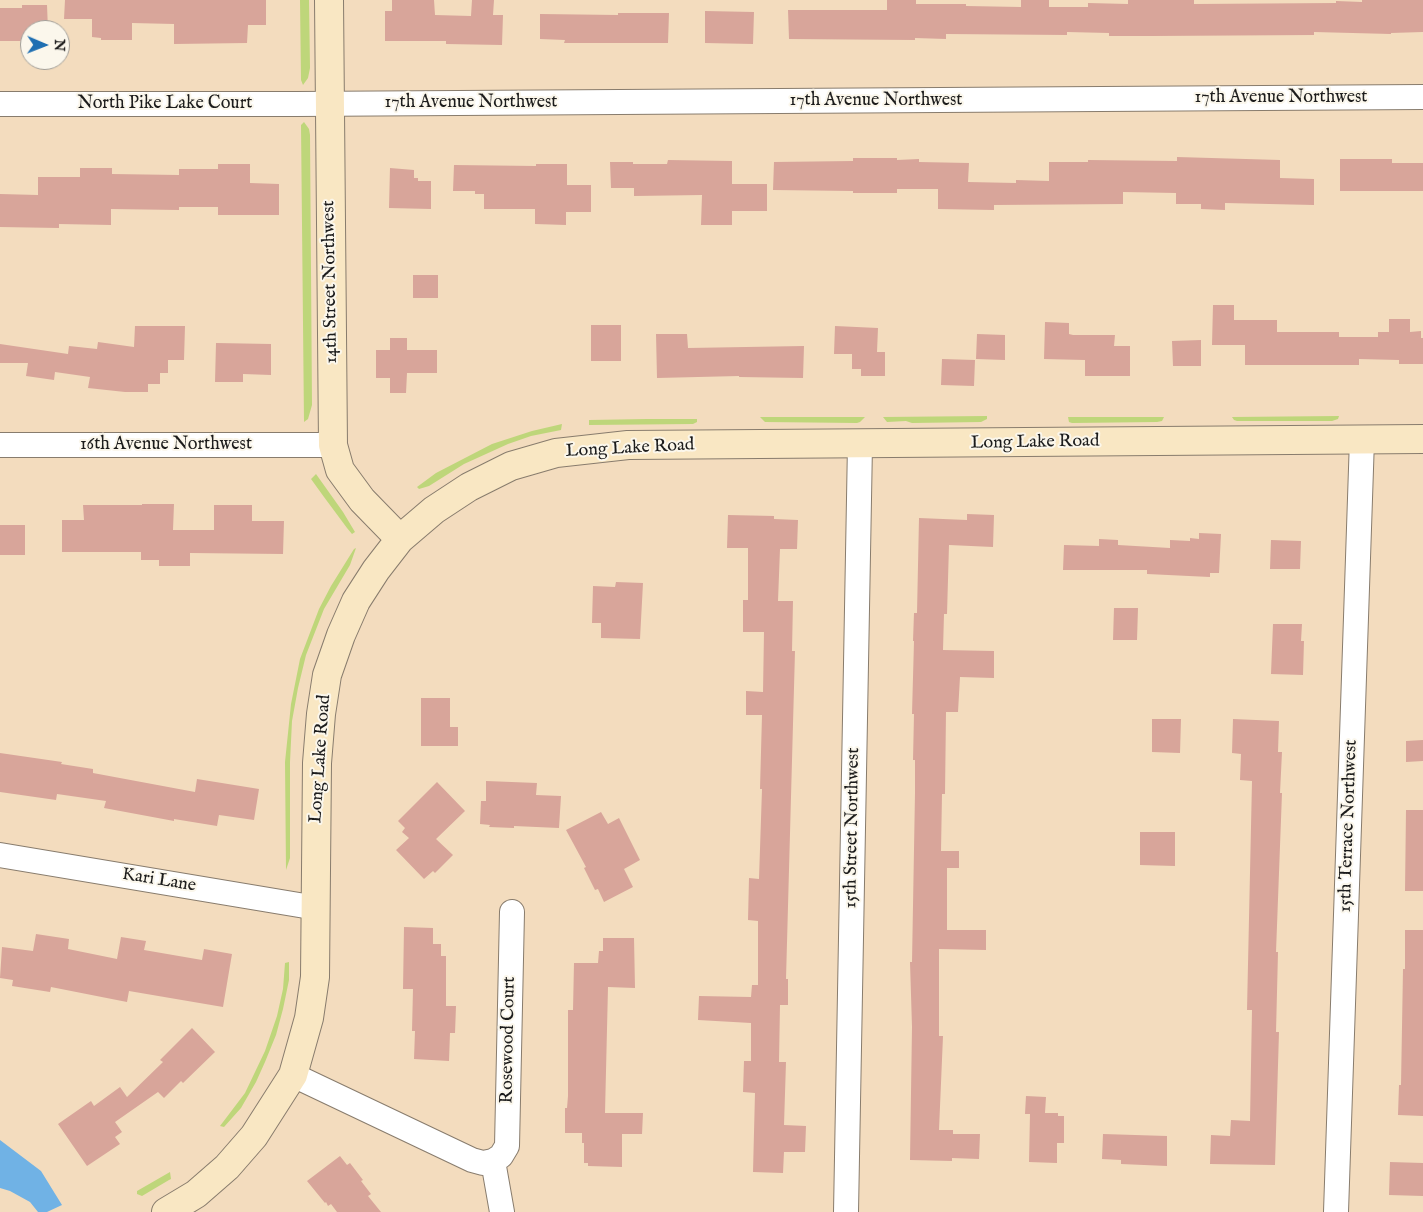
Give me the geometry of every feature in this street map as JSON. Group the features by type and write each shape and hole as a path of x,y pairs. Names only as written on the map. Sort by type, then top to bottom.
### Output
{"street":[{"name":"14th Street Northwest","path":"329,0 333,445 340,470 362,500 400,540"},
{"name":"17th Avenue Northwest","path":"329,104 1423,97"},
{"name":"North Pike Lake Court","path":"0,104 329,104"},
{"name":"Long Lake Road","path":"166,1212 196,1194 227,1167 254,1136 293,1075 310,1018 314,985 317,908 317,762 321,714 328,675 340,635 356,602 376,570 400,540 434,510 469,487 511,466 556,453 628,445 1423,439"},
{"name":"15th Terrace Northwest","path":"1336,1212 1362,440"},
{"name":"15th Street Northwest","path":"846,1212 860,444"},
{"name":"16th Avenue Northwest","path":"0,445 333,445"},
{"name":"Kari Lane","path":"0,854 317,908"},
{"name":"Rosewood Court","path":"493,1161 501,1156 507,1146 512,912"},
{"path":"293,1075 472,1160 483,1163 493,1161 502,1212"}],"green space":[{"path":"300,0 309,0 310,68 308,78 303,85 301,80"},
{"path":"304,122 309,129 310,135 312,405 308,419 304,422 301,125"},
{"path":"987,416 987,419 981,422 912,423 906,421 887,422 883,417"},
{"path":"1339,416 1338,419 1332,421 1237,421 1232,417"},
{"path":"760,417 865,417 857,423 765,422"},
{"path":"1068,417 1164,417 1162,421 1157,422 1072,423 1069,422"},
{"path":"697,419 697,422 693,424 589,425 589,420"},
{"path":"562,424 561,430 531,436 508,444 464,464 429,486 419,489 417,487 436,473 492,444 532,431"},
{"path":"316,474 355,532 352,534 311,479"},
{"path":"356,548 350,565 324,609 306,655 298,688 292,721 290,858 286,870 285,762 291,704 300,659 319,609 331,586"},
{"path":"289,962 289,980 283,1009 276,1035 265,1062 241,1108 224,1127 220,1126 245,1093 265,1051 277,1016 283,989 285,963"},
{"path":"170,1172 171,1179 142,1196 137,1194 137,1191"}],"water":[{"path":"0,1140 41,1171 62,1205 47,1212 38,1212 30,1202 10,1191 0,1188"}],"building":[{"path":"65,0 266,0 266,25 248,25 247,43 174,44 174,24 132,23 132,40 101,40 101,38 92,37 92,19 64,19"},
{"path":"392,0 434,0 435,15 471,16 472,0 494,0 493,15 503,15 502,45 446,44 446,41 385,41 385,11 392,11"},
{"path":"887,0 916,0 916,4 1021,7 1021,0 1049,0 1049,7 1088,7 1088,3 1128,4 1128,0 1194,0 1194,4 1423,0 1423,32 1391,34 1314,32 1314,35 1109,36 1109,33 1067,32 1067,35 946,34 946,39 915,38 915,40 789,39 788,10 887,10"},
{"path":"22,5 47,5 48,20 20,20 20,41 0,41 0,8 22,8"},
{"path":"705,11 754,12 753,44 705,43"},
{"path":"618,13 669,13 668,43 564,43 565,40 540,39 540,14 618,15"},
{"path":"1177,157 1280,160 1280,178 1314,179 1314,205 1225,203 1225,210 1201,209 1201,204 1176,204 1176,193 1123,192 1123,204 994,205 994,210 938,209 938,189 897,189 897,193 773,190 774,162 853,161 853,158 897,158 897,160 919,159 919,162 969,163 968,182 1016,183 1016,180 1049,181 1049,162 1088,162 1088,160 1177,161"},
{"path":"1340,159 1392,159 1392,163 1423,163 1423,191 1340,191"},
{"path":"668,160 732,161 732,184 767,184 767,211 732,211 732,225 701,225 702,195 634,196 634,188 611,188 610,162 667,164"},
{"path":"218,164 250,164 250,183 279,184 279,215 218,215 218,207 179,207 179,210 111,209 111,225 59,224 59,228 0,227 0,194 38,195 38,177 80,177 80,168 112,168 112,174 179,175 179,169 218,169"},
{"path":"536,164 567,164 567,185 591,185 591,212 566,212 566,225 535,224 535,209 484,209 484,194 475,194 475,191 453,191 454,165 536,166"},
{"path":"390,168 414,170 414,178 418,178 418,181 431,181 431,209 389,208"},
{"path":"413,275 438,275 438,298 413,298"},
{"path":"1213,305 1234,305 1234,320 1277,320 1277,332 1339,332 1339,337 1378,337 1378,332 1389,332 1389,319 1410,319 1410,332 1421,331 1421,338 1423,338 1423,364 1399,364 1399,360 1359,359 1359,365 1245,365 1245,345 1212,345"},
{"path":"1045,322 1069,323 1069,334 1073,335 1115,335 1114,346 1130,346 1130,376 1085,376 1085,360 1044,359"},
{"path":"591,325 621,325 621,361 591,361"},
{"path":"135,326 185,326 184,360 168,360 168,373 160,373 160,384 148,384 148,392 125,392 88,388 90,377 55,372 54,380 26,376 28,363 0,363 0,344 68,354 69,346 97,349 98,342 134,347"},
{"path":"835,326 878,328 877,352 885,352 885,376 861,376 861,369 852,369 852,354 834,354"},
{"path":"656,334 687,334 688,348 804,346 803,378 739,376 657,378"},
{"path":"977,334 1005,335 1005,360 976,359"},
{"path":"390,338 407,338 407,350 437,350 437,373 407,373 406,393 390,393 390,378 376,378 376,350 390,350"},
{"path":"1201,340 1201,366 1173,366 1172,341"},
{"path":"216,343 271,344 271,375 243,374 243,382 215,382"},
{"path":"942,359 975,360 974,386 941,385"},
{"path":"174,504 173,530 214,530 214,505 252,505 252,521 284,521 283,554 190,553 190,566 159,566 159,560 141,560 141,552 62,552 62,520 84,520 83,505"},
{"path":"967,514 994,515 993,547 949,545 947,614 944,614 943,650 994,651 994,678 960,677 958,712 946,712 945,794 942,794 941,851 959,851 959,868 947,868 947,930 986,930 986,950 939,949 939,1036 943,1036 939,1130 953,1130 953,1134 980,1134 979,1159 952,1158 952,1161 910,1160 912,1027 910,962 912,962 915,793 915,760 913,760 914,714 912,714 913,641 914,613 917,613 919,518 967,520"},
{"path":"728,515 774,516 774,519 798,520 797,549 780,549 778,601 793,601 792,651 795,651 786,979 788,979 788,1005 780,1005 779,1062 786,1062 784,1125 806,1126 805,1152 784,1152 783,1173 753,1172 755,1093 743,1092 744,1061 751,1061 751,1023 698,1020 699,996 751,997 752,985 758,985 758,921 748,920 749,878 759,879 762,715 746,715 746,691 763,692 764,632 743,632 743,600 748,600 748,548 727,548"},
{"path":"0,525 25,525 25,555 0,555"},
{"path":"1199,533 1221,534 1219,573 1210,573 1210,577 1147,574 1147,570 1063,570 1064,545 1099,546 1099,539 1118,540 1118,545 1170,548 1170,540 1190,541 1190,538 1199,539"},
{"path":"1271,540 1301,541 1300,569 1270,569"},
{"path":"616,582 643,583 640,639 601,638 601,623 592,623 593,586 615,587"},
{"path":"1114,608 1138,608 1137,640 1113,640"},
{"path":"1273,624 1302,624 1301,641 1304,641 1303,675 1271,674"},
{"path":"421,698 450,698 450,727 458,727 458,746 421,746"},
{"path":"1152,719 1181,719 1180,753 1152,752"},
{"path":"1233,719 1279,721 1278,752 1282,752 1276,952 1278,952 1276,1032 1279,1032 1275,1165 1210,1164 1211,1135 1230,1136 1231,1120 1250,1121 1252,1010 1247,1010 1252,781 1240,780 1241,754 1232,753"},
{"path":"1423,740 1423,761 1406,762 1406,741"},
{"path":"0,753 62,762 61,764 93,769 93,773 195,792 197,779 259,789 254,820 219,815 217,826 174,819 174,821 104,808 106,801 57,794 56,800 0,792"},
{"path":"486,781 537,783 536,795 561,796 559,828 489,827 490,825 480,824 481,801 486,801"},
{"path":"437,782 465,811 436,839 453,855 435,873 433,871 424,879 396,850 409,838 402,832 405,828 398,821"},
{"path":"1406,810 1423,810 1423,891 1405,891"},
{"path":"601,812 608,824 619,818 640,860 624,869 633,887 604,902 598,889 595,890 584,868 586,867 566,830"},
{"path":"1140,832 1175,832 1175,866 1140,865"},
{"path":"404,927 433,928 433,944 441,944 441,956 446,956 446,1006 456,1006 455,1033 450,1033 449,1061 414,1059 415,1031 412,1031 413,989 403,989"},
{"path":"1405,930 1423,930 1423,1116 1398,1115 1399,1085 1401,1085"},
{"path":"36,934 69,939 68,949 117,959 121,937 146,941 144,950 202,960 204,949 232,954 223,1007 129,991 127,1002 51,987 50,992 12,986 13,980 0,978 2,947 33,951"},
{"path":"603,938 634,938 635,988 608,987 605,1113 643,1113 642,1134 622,1134 622,1167 588,1166 588,1163 584,1163 582,1133 565,1133 565,1108 567,1108 568,1096 568,1010 573,1010 574,963 598,963 599,951 603,951"},
{"path":"192,1028 215,1052 183,1083 181,1081 164,1098 158,1092 115,1122 122,1132 115,1137 120,1144 87,1166 58,1124 91,1101 94,1106 120,1087 127,1097 163,1062 160,1060"},
{"path":"1026,1096 1046,1097 1045,1113 1058,1113 1058,1116 1064,1116 1064,1143 1057,1143 1057,1163 1029,1162 1030,1114 1025,1114"},
{"path":"1103,1134 1167,1136 1167,1166 1121,1164 1121,1160 1102,1159"},
{"path":"340,1156 347,1165 350,1163 363,1180 361,1181 371,1194 368,1196 381,1212 337,1212 331,1204 328,1206 325,1203 307,1181"},
{"path":"1390,1162 1423,1163 1423,1196 1389,1195"}]}
